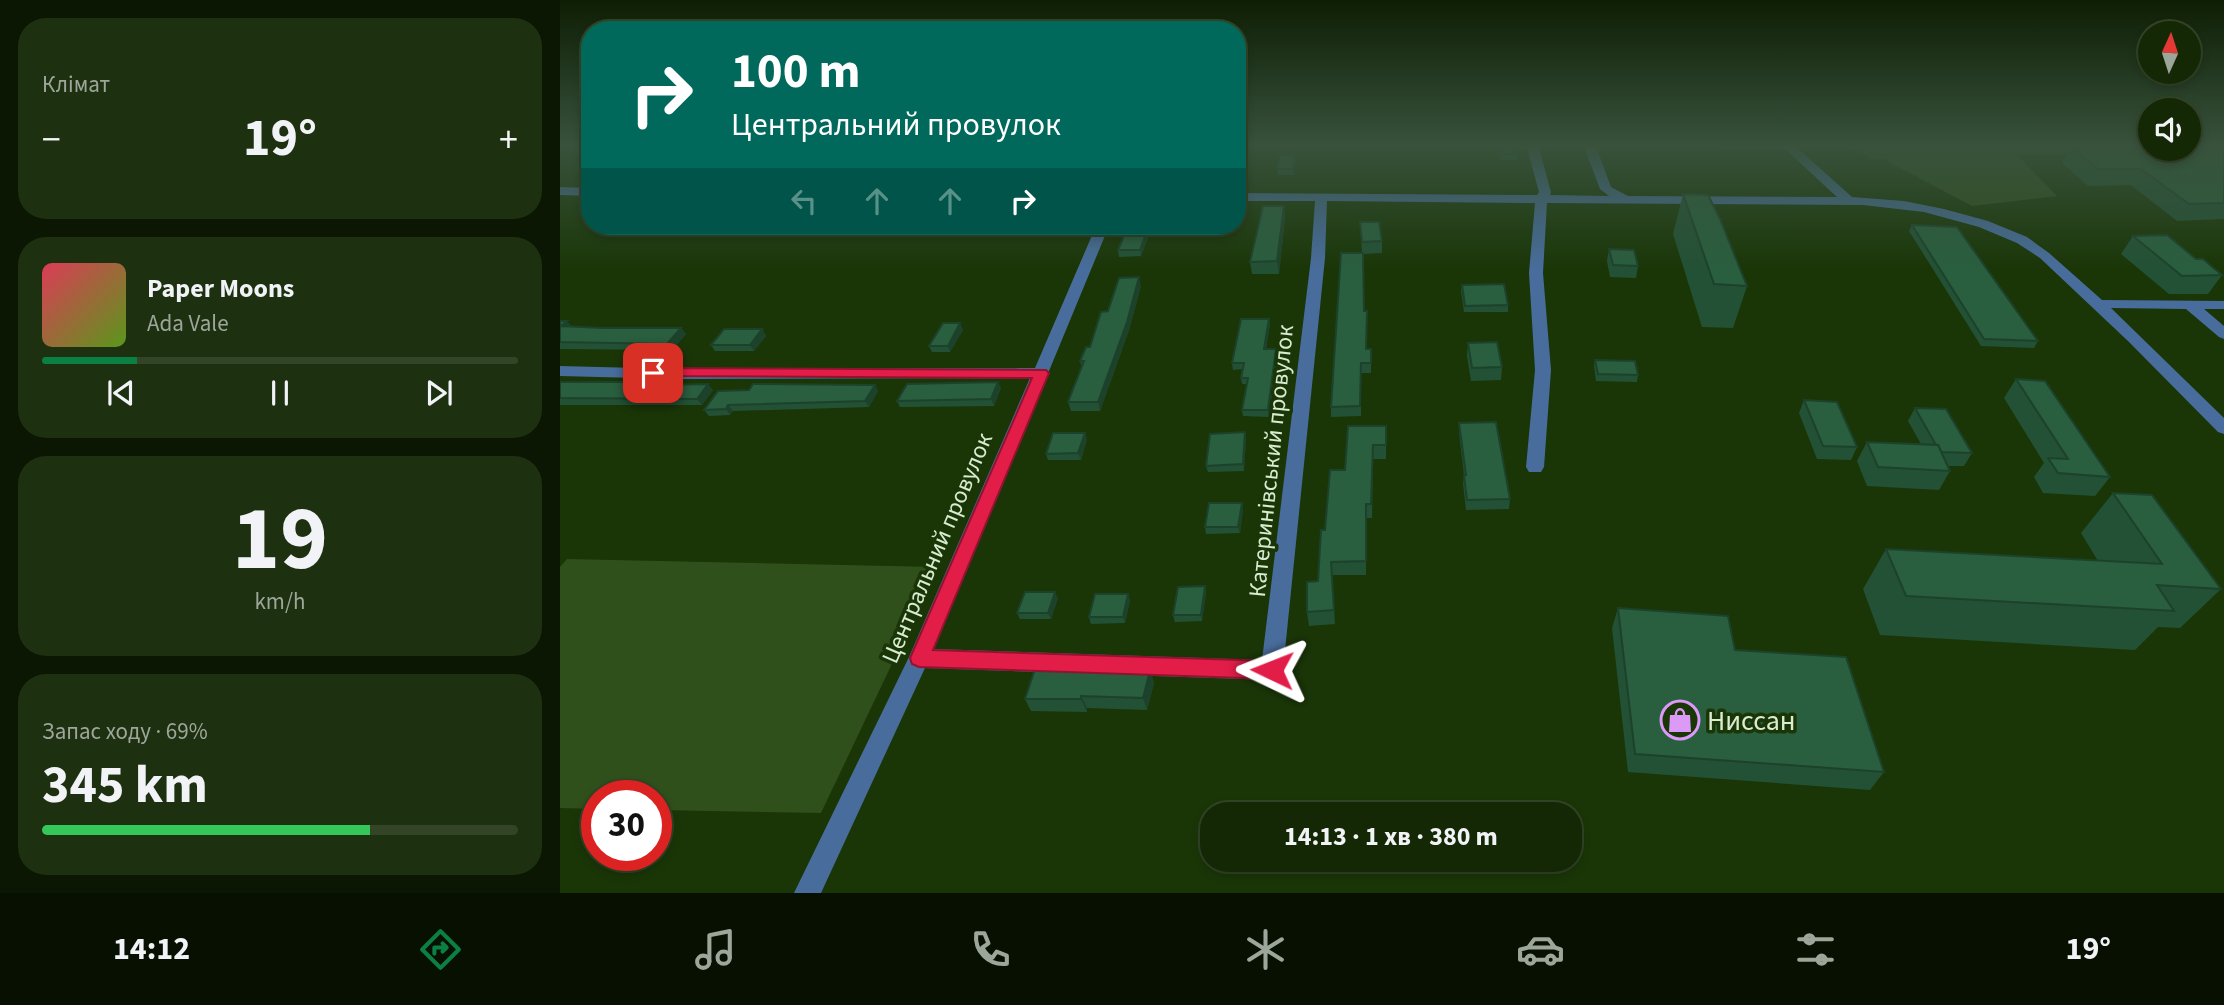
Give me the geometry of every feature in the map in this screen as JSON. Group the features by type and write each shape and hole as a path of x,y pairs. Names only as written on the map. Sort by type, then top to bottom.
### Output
{"street":[{"path":"1535,467 1543,370 1536,273 1544,186"},
{"path":"1604,186 1606,190 1627,200"},
{"path":"1832,186 1849,201"},
{"path":"560,191 581,192"},
{"path":"1246,197 1849,201 1927,208 1992,227 2025,242 2099,304 2224,428"},
{"name":"Катеринівський провулок","path":"919,658 1272,670 1317,272 1321,198"},
{"name":"Центральний провулок","path":"808,890 919,658 1099,235"},
{"path":"2099,304 2224,305"},
{"path":"2191,306 2224,334"},
{"path":"560,371 677,374 1041,373"}],"green space":[{"path":"1934,186 2047,186 2057,196 1972,206"},
{"path":"567,559 938,567 821,813 672,810 672,780 581,780 581,809 560,808 560,567"}],"building":[{"path":"2164,186 2224,186 2224,203 2189,204"},
{"path":"1683,194 1708,195 1747,286 1714,284"},
{"path":"1263,206 1284,206 1277,261 1250,262"},
{"path":"1360,222 1379,222 1382,241 1362,242"},
{"path":"1912,225 1957,227 2038,341 1984,339"},
{"path":"1124,235 1146,235 1140,250 1118,250"},
{"path":"2167,235 2196,259 2203,259 2222,275 2182,276 2133,236"},
{"path":"1609,249 1634,250 1638,266 1613,265"},
{"path":"1341,253 1363,253 1364,311 1367,311 1366,349 1371,349 1371,363 1361,363 1360,406 1331,407"},
{"path":"1139,277 1127,322 1098,402 1068,402 1084,361 1080,361 1086,347 1090,347 1101,312 1108,311 1119,278"},
{"path":"1504,284 1508,305 1465,306 1462,285"},
{"path":"1241,319 1269,319 1264,349 1276,349 1268,410 1242,410 1248,378 1241,378 1244,363 1232,363"},
{"path":"560,321 567,321 561,326 681,328 667,344 560,342"},
{"path":"943,323 960,323 948,346 929,346"},
{"path":"724,329 762,329 750,345 711,345"},
{"path":"1497,342 1502,367 1472,368 1468,343"},
{"path":"1595,360 1635,361 1638,375 1598,374"},
{"path":"2016,379 2045,381 2110,477 2058,473 2048,458 2068,459"},
{"path":"560,382 708,384 697,399 560,398"},
{"path":"998,382 991,399 897,401 907,384"},
{"path":"753,384 875,385 865,401 728,405 726,409 704,410 718,391 749,390"},
{"path":"1804,400 1837,402 1857,447 1823,446"},
{"path":"1915,408 1946,409 1972,453 1941,452"},
{"path":"1496,422 1510,499 1467,500 1459,423"},
{"path":"1348,426 1386,426 1386,445 1373,445 1371,504 1366,504 1366,561 1331,562 1334,610 1307,612 1307,582 1318,581 1321,530 1325,530 1330,470 1345,470"},
{"path":"1245,432 1243,464 1206,466 1210,434"},
{"path":"1053,433 1085,433 1078,453 1046,454"},
{"path":"1867,442 1938,445 1950,471 1878,467"},
{"path":"2113,493 2152,495 2221,589 2157,585 2174,611 1906,596 1886,549 2162,564"},
{"path":"1209,503 1242,503 1238,527 1205,527"},
{"path":"1205,586 1201,615 1173,615 1178,587"},
{"path":"1025,592 1055,592 1048,613 1017,613"},
{"path":"1095,594 1128,594 1123,617 1089,617"},
{"path":"1618,608 1728,616 1735,650 1846,657 1884,772 1635,754"},
{"path":"1035,669 1150,671 1143,698 1081,696 1081,699 1025,699"}],"place":[{"name":"Ниссан","path":"1680,720"}],"route":[{"path":"653,373 1041,373 919,658 1272,670"}]}
